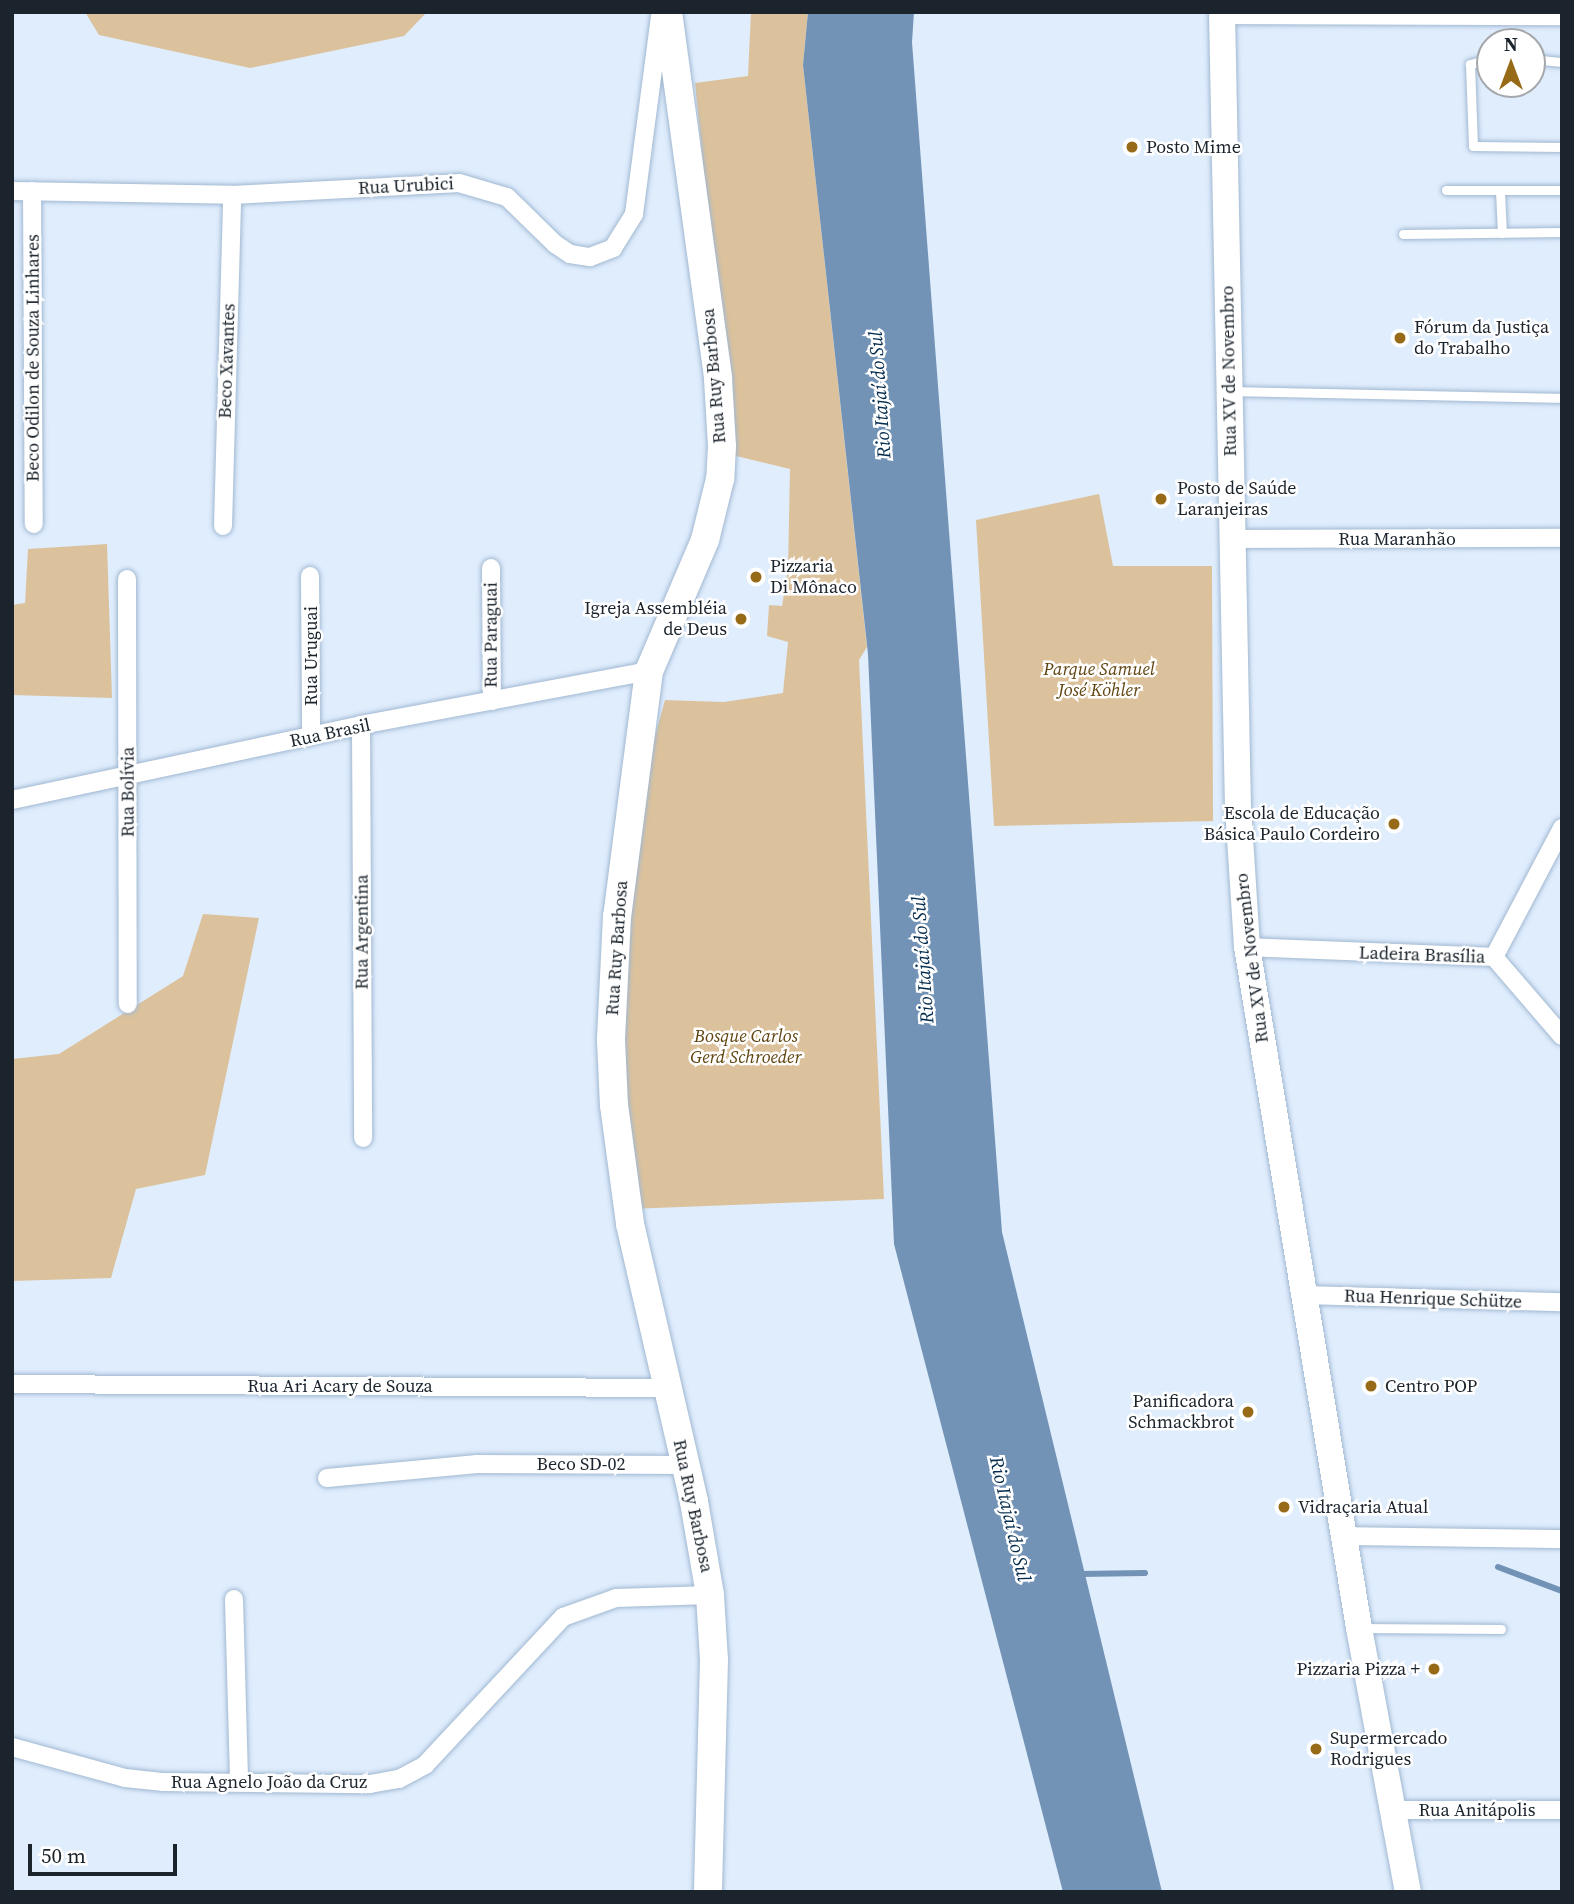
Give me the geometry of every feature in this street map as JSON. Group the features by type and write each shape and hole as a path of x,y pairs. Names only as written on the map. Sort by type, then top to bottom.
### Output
{"main road":[{"name":"Rua Ruy Barbosa","path":"668,12 718,379 722,446 720,480 705,540 649,671 617,916 611,1040 614,1105 630,1224 685,1465 710,1595 714,1660 708,1892"},
{"name":"Rua XV de Novembro","path":"1222,14 1238,807 1247,947 1359,1628 1408,1892"}],"street":[{"name":"Rua Urubici","path":"12,191 232,195 459,183 508,197 570,254 590,257 613,248 626,232 639,193 660,12"},
{"path":"1222,14 1562,16"},
{"name":"Beco Odilon de Souza Linhares","path":"32,191 34,524"},
{"name":"Beco Xavantes","path":"222,526 232,195"},
{"name":"Rua Maranhão","path":"1233,539 1562,538"},
{"name":"Rua Paraguai","path":"491,568 492,701"},
{"name":"Rua Uruguai","path":"310,576 312,736"},
{"name":"Rua Bolívia","path":"127,579 128,1004"},
{"name":"Rua Brasil","path":"12,800 361,725 649,671"},
{"name":"Rua Argentina","path":"361,725 363,1138"},
{"path":"1494,957 1562,828"},
{"name":"Ladeira Brasília","path":"1247,947 1494,957 1562,1036"},
{"name":"Rua Henrique Schütze","path":"1304,1295 1562,1303"},
{"name":"Rua Ari Acary de Souza","path":"12,1384 668,1388"},
{"name":"Beco SD-02","path":"327,1478 477,1464 685,1465"},
{"path":"1344,1536 1562,1539"},
{"name":"Rua Agnelo João da Cruz","path":"12,1747 125,1778 370,1784 400,1779 425,1765 563,1617 616,1598 710,1595"},
{"path":"234,1599 239,1779"},
{"name":"Rua Anitápolis","path":"1392,1810 1562,1810"}],"lane":[{"path":"1476,62 1470,64 1473,146 1562,147"},
{"path":"1446,190 1562,190"},
{"path":"1500,191 1502,233"},
{"path":"1403,234 1562,232"},
{"path":"1230,391 1562,398"},
{"path":"1359,1628 1501,1629"}],"green space":[{"path":"85,12 427,12 404,36 250,68 99,35"},
{"name":"Bosque Carlos Gerd Schroeder","path":"751,12 808,12 803,65 867,647 859,660 884,1199 629,1209 618,1106 636,804 665,700 724,702 783,693 788,642 767,636 769,605 782,606 788,569 790,469 732,455 695,83 748,76"},
{"name":"Parque Samuel José Köhler","path":"1099,494 1113,566 1212,566 1213,821 994,826 976,520"},
{"path":"107,544 112,698 12,695 12,605 25,603 28,549"},
{"path":"203,914 259,918 205,1175 136,1189 111,1278 12,1281 12,1059 59,1054 183,976"}],"water":[{"name":"Rio Itajaí do Sul","path":"808,12 914,12 912,42 1002,1232 1162,1892 1063,1892 894,1244 868,654 803,65"}],"waterway":[{"path":"1498,1567 1562,1591"},
{"path":"1080,1574 1145,1573"}],"place":[{"name":"Posto Mime","path":"1132,147"},
{"name":"Fórum da Justiça do Trabalho","path":"1400,338"},
{"name":"Posto de Saúde Laranjeiras","path":"1161,499"},
{"name":"Pizzaria Di Mônaco","path":"756,577"},
{"name":"Igreja Assembléia de Deus","path":"741,619"},
{"name":"Escola de Educação Básica Paulo Cordeiro","path":"1394,824"},
{"name":"Centro POP","path":"1371,1386"},
{"name":"Panificadora Schmackbrot","path":"1248,1412"},
{"name":"Vidraçaria Atual","path":"1284,1507"},
{"name":"Pizzaria Pizza +","path":"1434,1669"},
{"name":"Supermercado Rodrigues","path":"1316,1749"}]}
